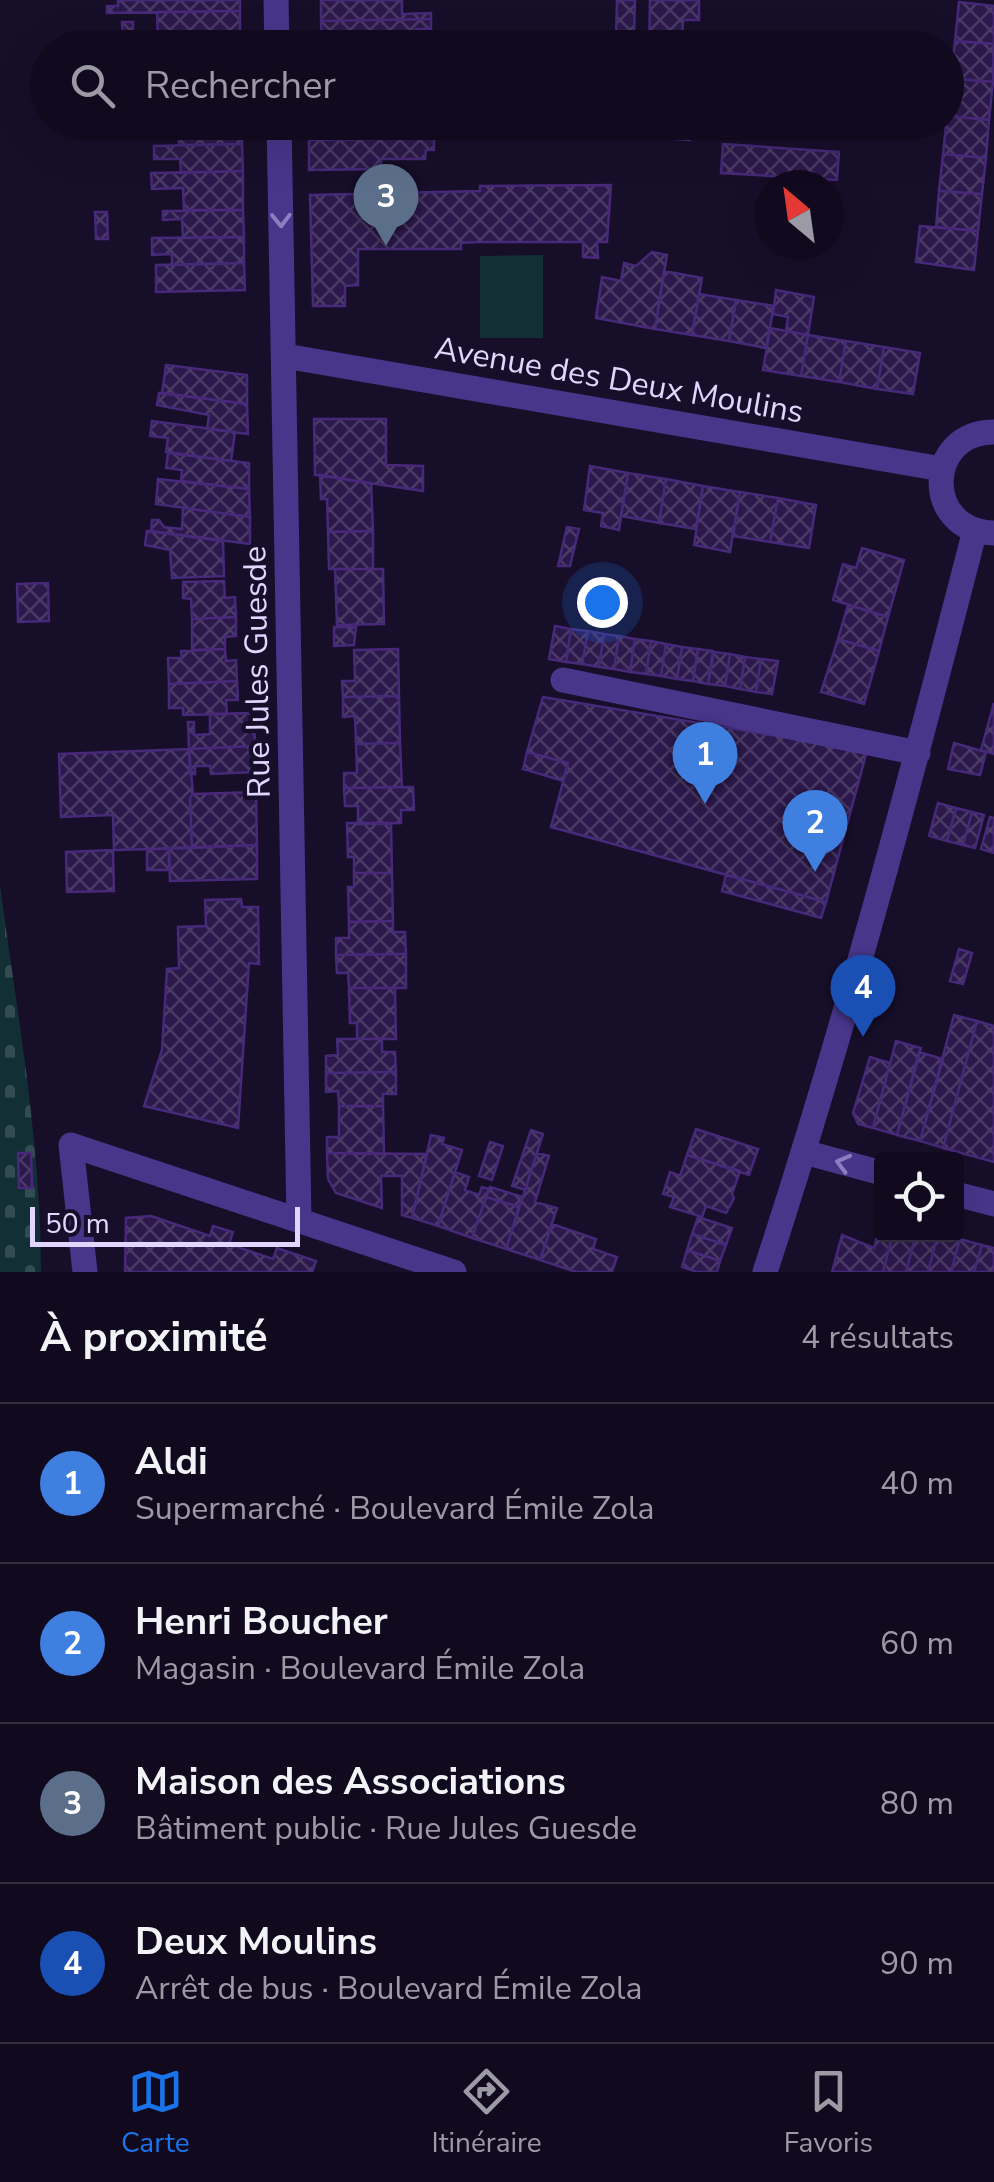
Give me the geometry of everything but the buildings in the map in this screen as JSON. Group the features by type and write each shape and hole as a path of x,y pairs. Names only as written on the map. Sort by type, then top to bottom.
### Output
{"street":[{"path":"276,0 277,30"},
{"name":"Rue Jules Guesde","path":"279,140 299,1220"},
{"name":"Avenue des Deux Moulins","path":"285,356 942,469"},
{"path":"765,1272 804,1152 984,531 960,522 948,510 942,494 942,469 962,442 977,434 994,432"},
{"path":"563,680 918,753"},
{"path":"84,1272 72,1145 454,1272"},
{"path":"804,1152 874,1172"},
{"path":"964,1196 994,1204"}],"green space":[{"path":"543,255 543,338 480,338 480,256"},
{"path":"0,885 33,1126 41,1272 0,1272"}],"place":[{"name":"Maison des Associations","path":"386,246"},
{"name":"Aldi","path":"705,804"},
{"name":"Henri Boucher","path":"815,872"},
{"name":"Deux Moulins","path":"863,1037"}]}
